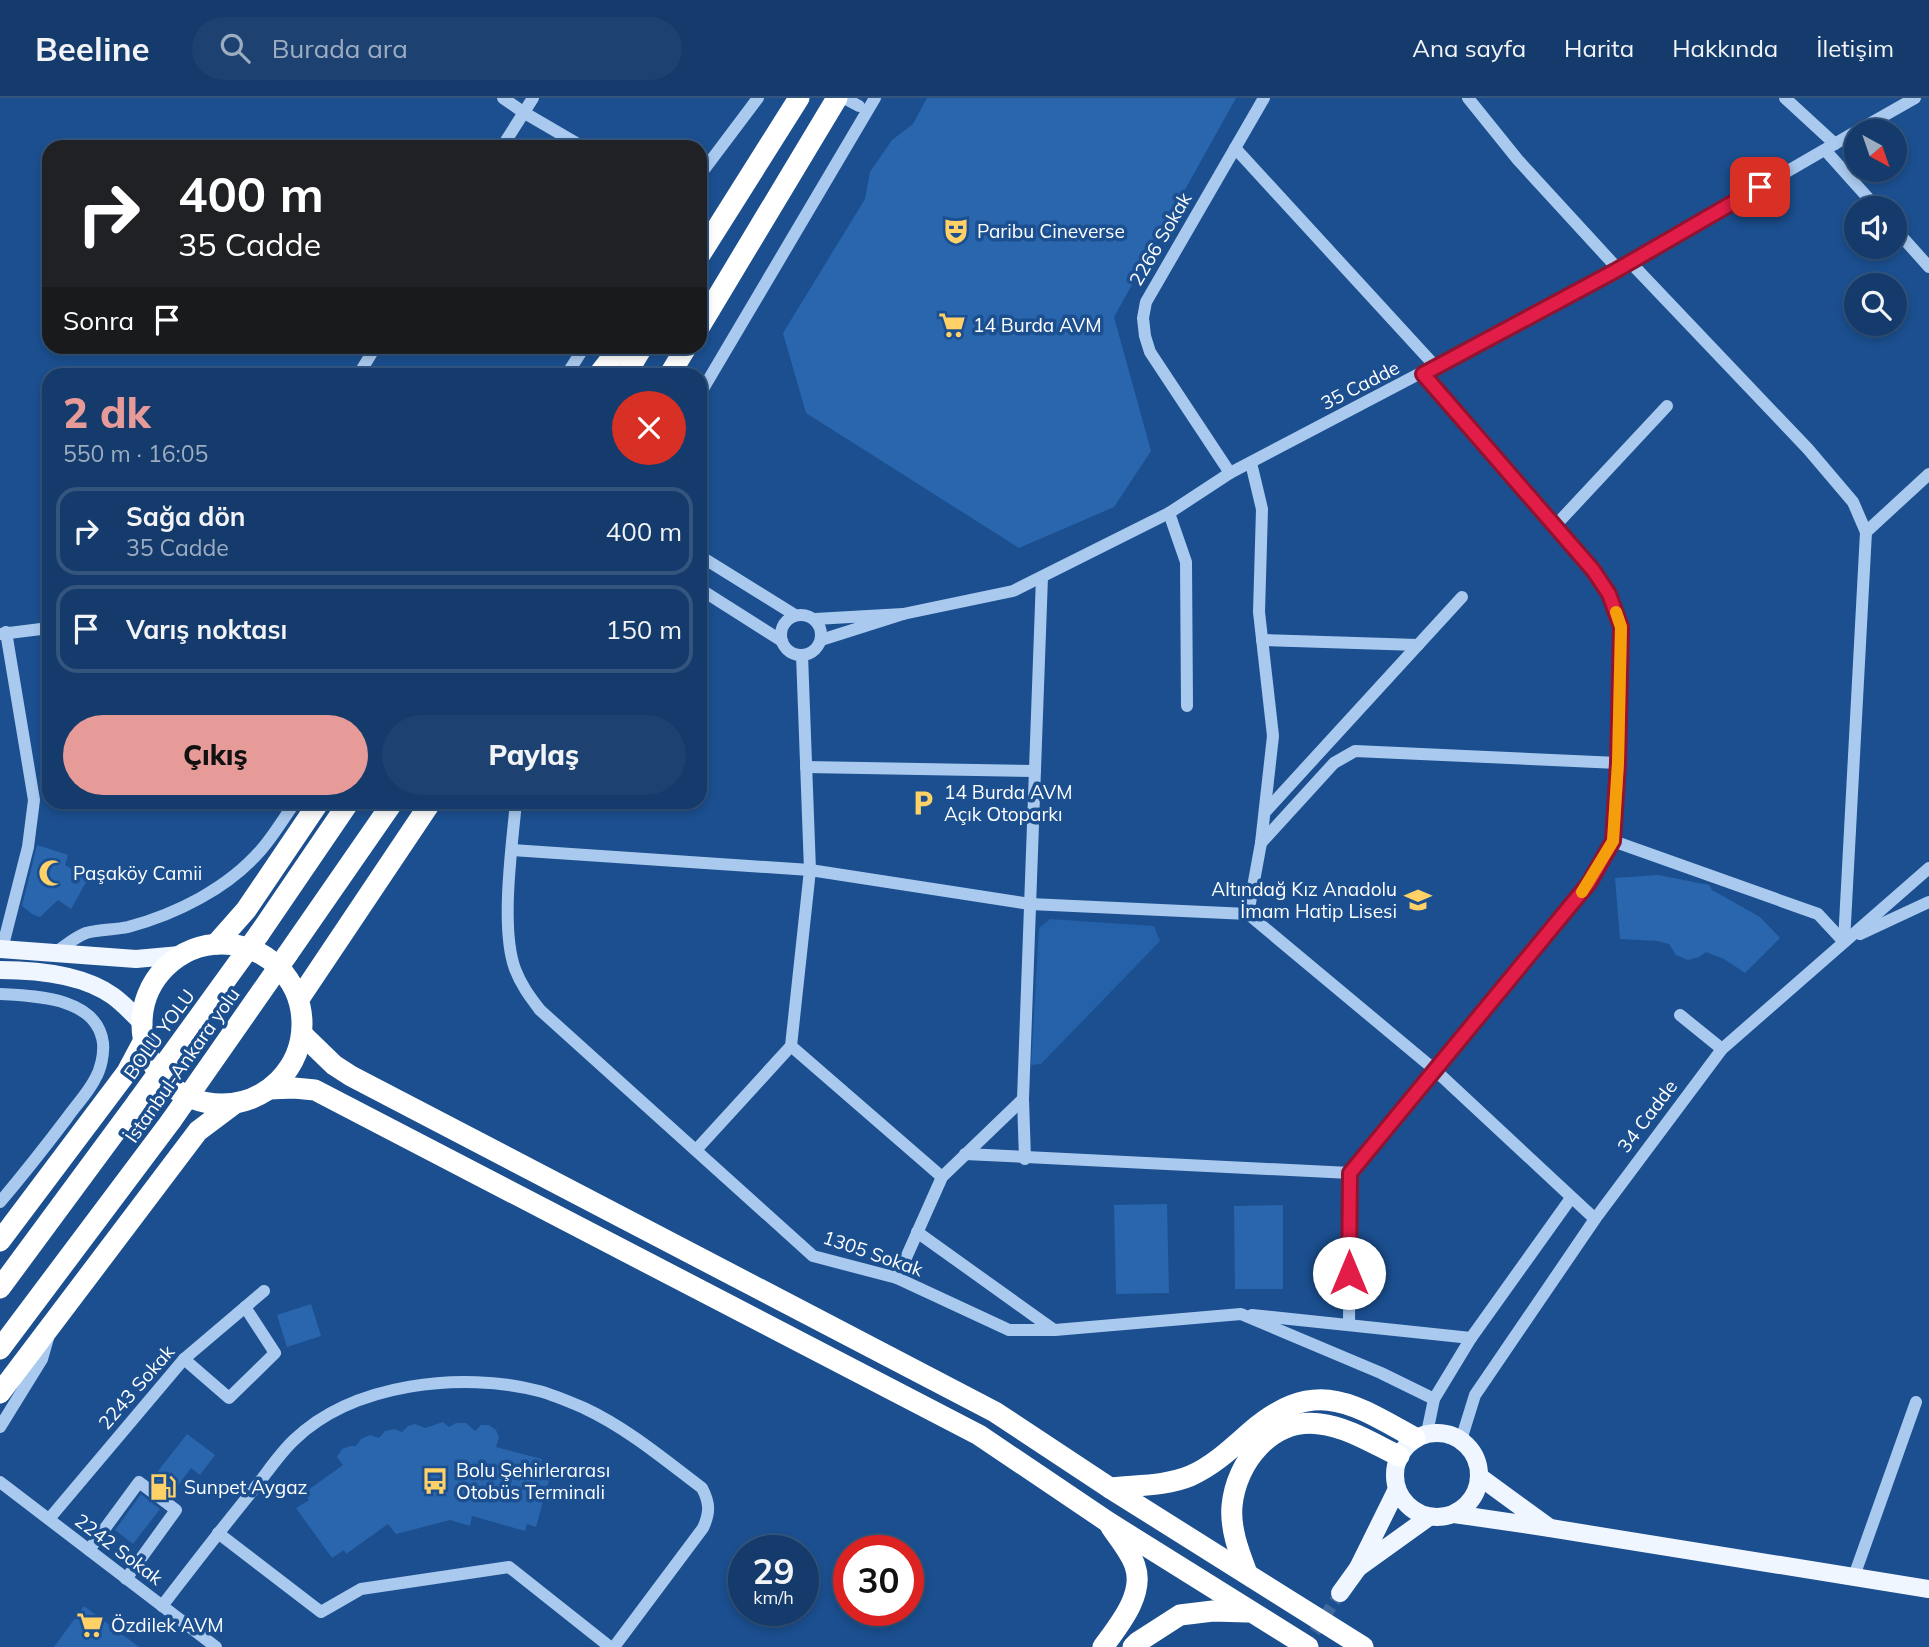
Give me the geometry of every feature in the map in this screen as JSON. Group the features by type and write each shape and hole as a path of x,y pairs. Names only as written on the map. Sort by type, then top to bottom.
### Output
{"highway":[{"path":"707,244 799,98"},
{"path":"707,314 837,98"},
{"path":"707,236 729,208"},
{"path":"216,944 246,910 314,809"},
{"name":"BOLU YOLU","path":"0,1288 259,934 344,809"},
{"name":"İstanbul-Ankara yolu","path":"0,1349 171,1121 388,809"},
{"path":"299,999 426,809"},
{"path":"216,944 248,948 276,964 290,980 299,999 303,1021 303,1035 294,1062 284,1076 269,1090 253,1099 234,1104 195,1100 177,1091 150,1061 143,1033 145,1003 152,984 164,968 180,955 198,947 216,944"},
{"path":"0,1241 127,1072 143,1033"},
{"path":"303,1035 334,1065 351,1076 995,1412 1110,1488 1363,1647"},
{"path":"269,1090 294,1087 315,1090 979,1434 1108,1522 1308,1647"},
{"path":"0,1393 198,1131 234,1104"},
{"path":"1110,1488 1188,1477 1215,1461 1261,1422 1292,1405 1319,1399 1335,1400 1359,1407 1421,1436"},
{"path":"1247,1573 1237,1549 1232,1508 1240,1474 1259,1445 1287,1427 1318,1423 1348,1432 1399,1456"},
{"path":"1103,1647 1121,1622 1137,1589 1135,1566 1108,1522"},
{"path":"1133,1647 1180,1615 1249,1612"}],"main road":[{"path":"1,949 136,958 180,955"},
{"path":"0,970 79,979 113,996 143,1033"},
{"path":"1454,1514 1472,1499 1480,1478 1478,1463 1472,1450 1450,1434 1421,1436 1406,1446 1399,1456 1395,1466 1397,1489 1409,1507 1429,1517 1454,1514 1929,1589"},
{"path":"1480,1478 1550,1528"},
{"path":"1340,1593 1358,1569 1397,1489"},
{"path":"1358,1569 1429,1517"}],"street":[{"path":"503,98 571,140"},
{"path":"506,140 533,98"},
{"path":"707,166 758,98"},
{"path":"844,98 859,106"},
{"path":"707,382 875,98"},
{"name":"2266 Sokak","path":"1230,474 1157,365 1145,336 1143,318 1146,302 1264,98"},
{"path":"1468,98 1518,160 1618,269"},
{"path":"1785,98 1830,147 1868,196"},
{"name":"35 Cadde","path":"1878,119 1915,98"},
{"name":"35 Cadde","path":"903,614 1013,592 1169,513 1230,474 1618,269 1844,139"},
{"path":"1235,148 1436,367"},
{"path":"1907,242 1929,267"},
{"path":"1630,262 1808,449 1853,502 1866,532 1844,942"},
{"path":"1349,1324 1350,1173 1589,883 1613,841 1621,627 1609,594 1593,570 1423,374"},
{"path":"1555,526 1667,407"},
{"path":"1248,914 1261,843 1273,736 1259,612 1262,509 1251,463"},
{"path":"1866,532 1929,474"},
{"path":"1169,513 1186,562 1187,706"},
{"path":"707,560 795,615"},
{"path":"1026,1159 1023,1100 1042,577"},
{"path":"707,593 782,641 790,651 802,655 814,651 821,640 821,629 815,619 806,614 795,615 789,618 782,629 782,641"},
{"path":"1264,813 1462,597"},
{"path":"815,619 903,614"},
{"path":"821,640 903,614"},
{"path":"1,949 28,847 34,800 3,633 42,629"},
{"path":"1262,640 1418,645"},
{"path":"696,1150 791,1046 810,870 802,655"},
{"path":"1261,843 1334,763 1355,751 1618,763"},
{"path":"806,767 1035,771"},
{"path":"54,953 86,933 128,927 153,919 211,891 246,865 290,809"},
{"name":"1305 Sokak","path":"515,809 508,941 524,988 540,1010 813,1256 897,1279 1009,1330 1055,1330 1241,1314 1381,1373 1434,1399"},
{"path":"1613,841 1818,914 1844,942"},
{"path":"512,850 810,870 1030,904 1248,914 1435,1070 1595,1219"},
{"name":"34 Cadde","path":"1461,1440 1475,1395 1595,1219 1722,1049 1929,868"},
{"path":"1844,942 1929,902"},
{"path":"0,994 42,998 76,1008 93,1022 102,1035 104,1052 97,1078 0,1202"},
{"path":"1680,1016 1722,1049"},
{"path":"791,1046 942,1178"},
{"path":"897,1279 942,1178 1023,1100"},
{"path":"965,1154 1350,1173"},
{"path":"1421,1436 1434,1399 1471,1338 1571,1198"},
{"path":"918,1232 1055,1330"},
{"name":"2243 Sokak","path":"48,1519 184,1359 264,1291"},
{"path":"184,1359 229,1398 275,1353 245,1307"},
{"path":"1241,1314 1471,1338"},
{"path":"0,1427 42,1359 51,1328"},
{"path":"163,1606 218,1533 293,1440 321,1418 357,1400 393,1388 497,1384 540,1391 586,1410 639,1440 702,1488 708,1499 709,1514 703,1528 612,1647 509,1567 361,1589 321,1612 218,1533"},
{"path":"1853,1578 1916,1402"},
{"name":"2242 Sokak","path":"0,1482 216,1647"},
{"path":"89,1550 139,1482 176,1510 126,1579"}],"shaded area":[{"path":"1050,919 1154,926 1160,941 1041,1064 1031,1065 1039,928"}],"building":[{"name":"14 Burda AVM","path":"927,98 1236,98 1114,317 1151,451 1114,507 1019,548 806,413 783,333 865,199 870,172 892,140 913,124"},
{"name":"Paşaköy Camii","path":"37,845 68,855 65,865 88,879 71,909 58,900 40,917 22,906"},
{"path":"1658,875 1709,885 1712,890 1760,917 1780,938 1745,973 1724,959 1706,952 1688,960 1676,955 1669,944 1620,939 1615,878"},
{"path":"1167,1204 1169,1293 1116,1294 1114,1205"},
{"path":"1283,1205 1283,1289 1235,1289 1234,1206"},
{"path":"311,1304 321,1336 287,1347 277,1315"},
{"name":"Bolu Şehirlerarası Otobüs Terminali","path":"443,1422 449,1427 456,1423 466,1423 475,1431 481,1425 489,1425 496,1430 499,1437 496,1447 542,1459 540,1466 552,1469 536,1527 527,1524 525,1531 472,1516 470,1526 450,1520 396,1534 388,1524 346,1554 344,1550 332,1558 296,1508 309,1500 304,1493 343,1465 337,1457 342,1449 356,1446 361,1439 370,1435 379,1438 385,1431 394,1429 402,1432 415,1424 425,1428"},
{"path":"187,1434 215,1455 200,1475 191,1468 171,1495 151,1480"},
{"path":"141,1494 160,1509 133,1544 115,1530"},
{"name":"Özdilek AVM","path":"84,1606 139,1647 54,1647"}],"tunnel":[{"path":"1305,1647 1340,1593"}],"slow traffic":[{"path":"1582,892 1613,841 1621,627 1616,612"}],"place":[{"name":"Paribu Cineverse","path":"956,231"},
{"name":"14 Burda AVM","path":"952,325"},
{"name":"14 Burda AVM Açık Otoparkı","path":"923,803"},
{"name":"Paşaköy Camii","path":"52,873"},
{"name":"Altındağ Kız Anadolu İmam Hatip Lisesi","path":"1418,900"},
{"name":"Bolu Şehirlerarası Otobüs Terminali","path":"435,1481"},
{"name":"Sunpet Aygaz","path":"163,1487"},
{"name":"Özdilek AVM","path":"90,1625"}],"route":[{"path":"1349,1273 1350,1173 1589,883 1613,841 1621,627 1609,594 1593,570 1423,374 1615,271 1760,187"}]}
